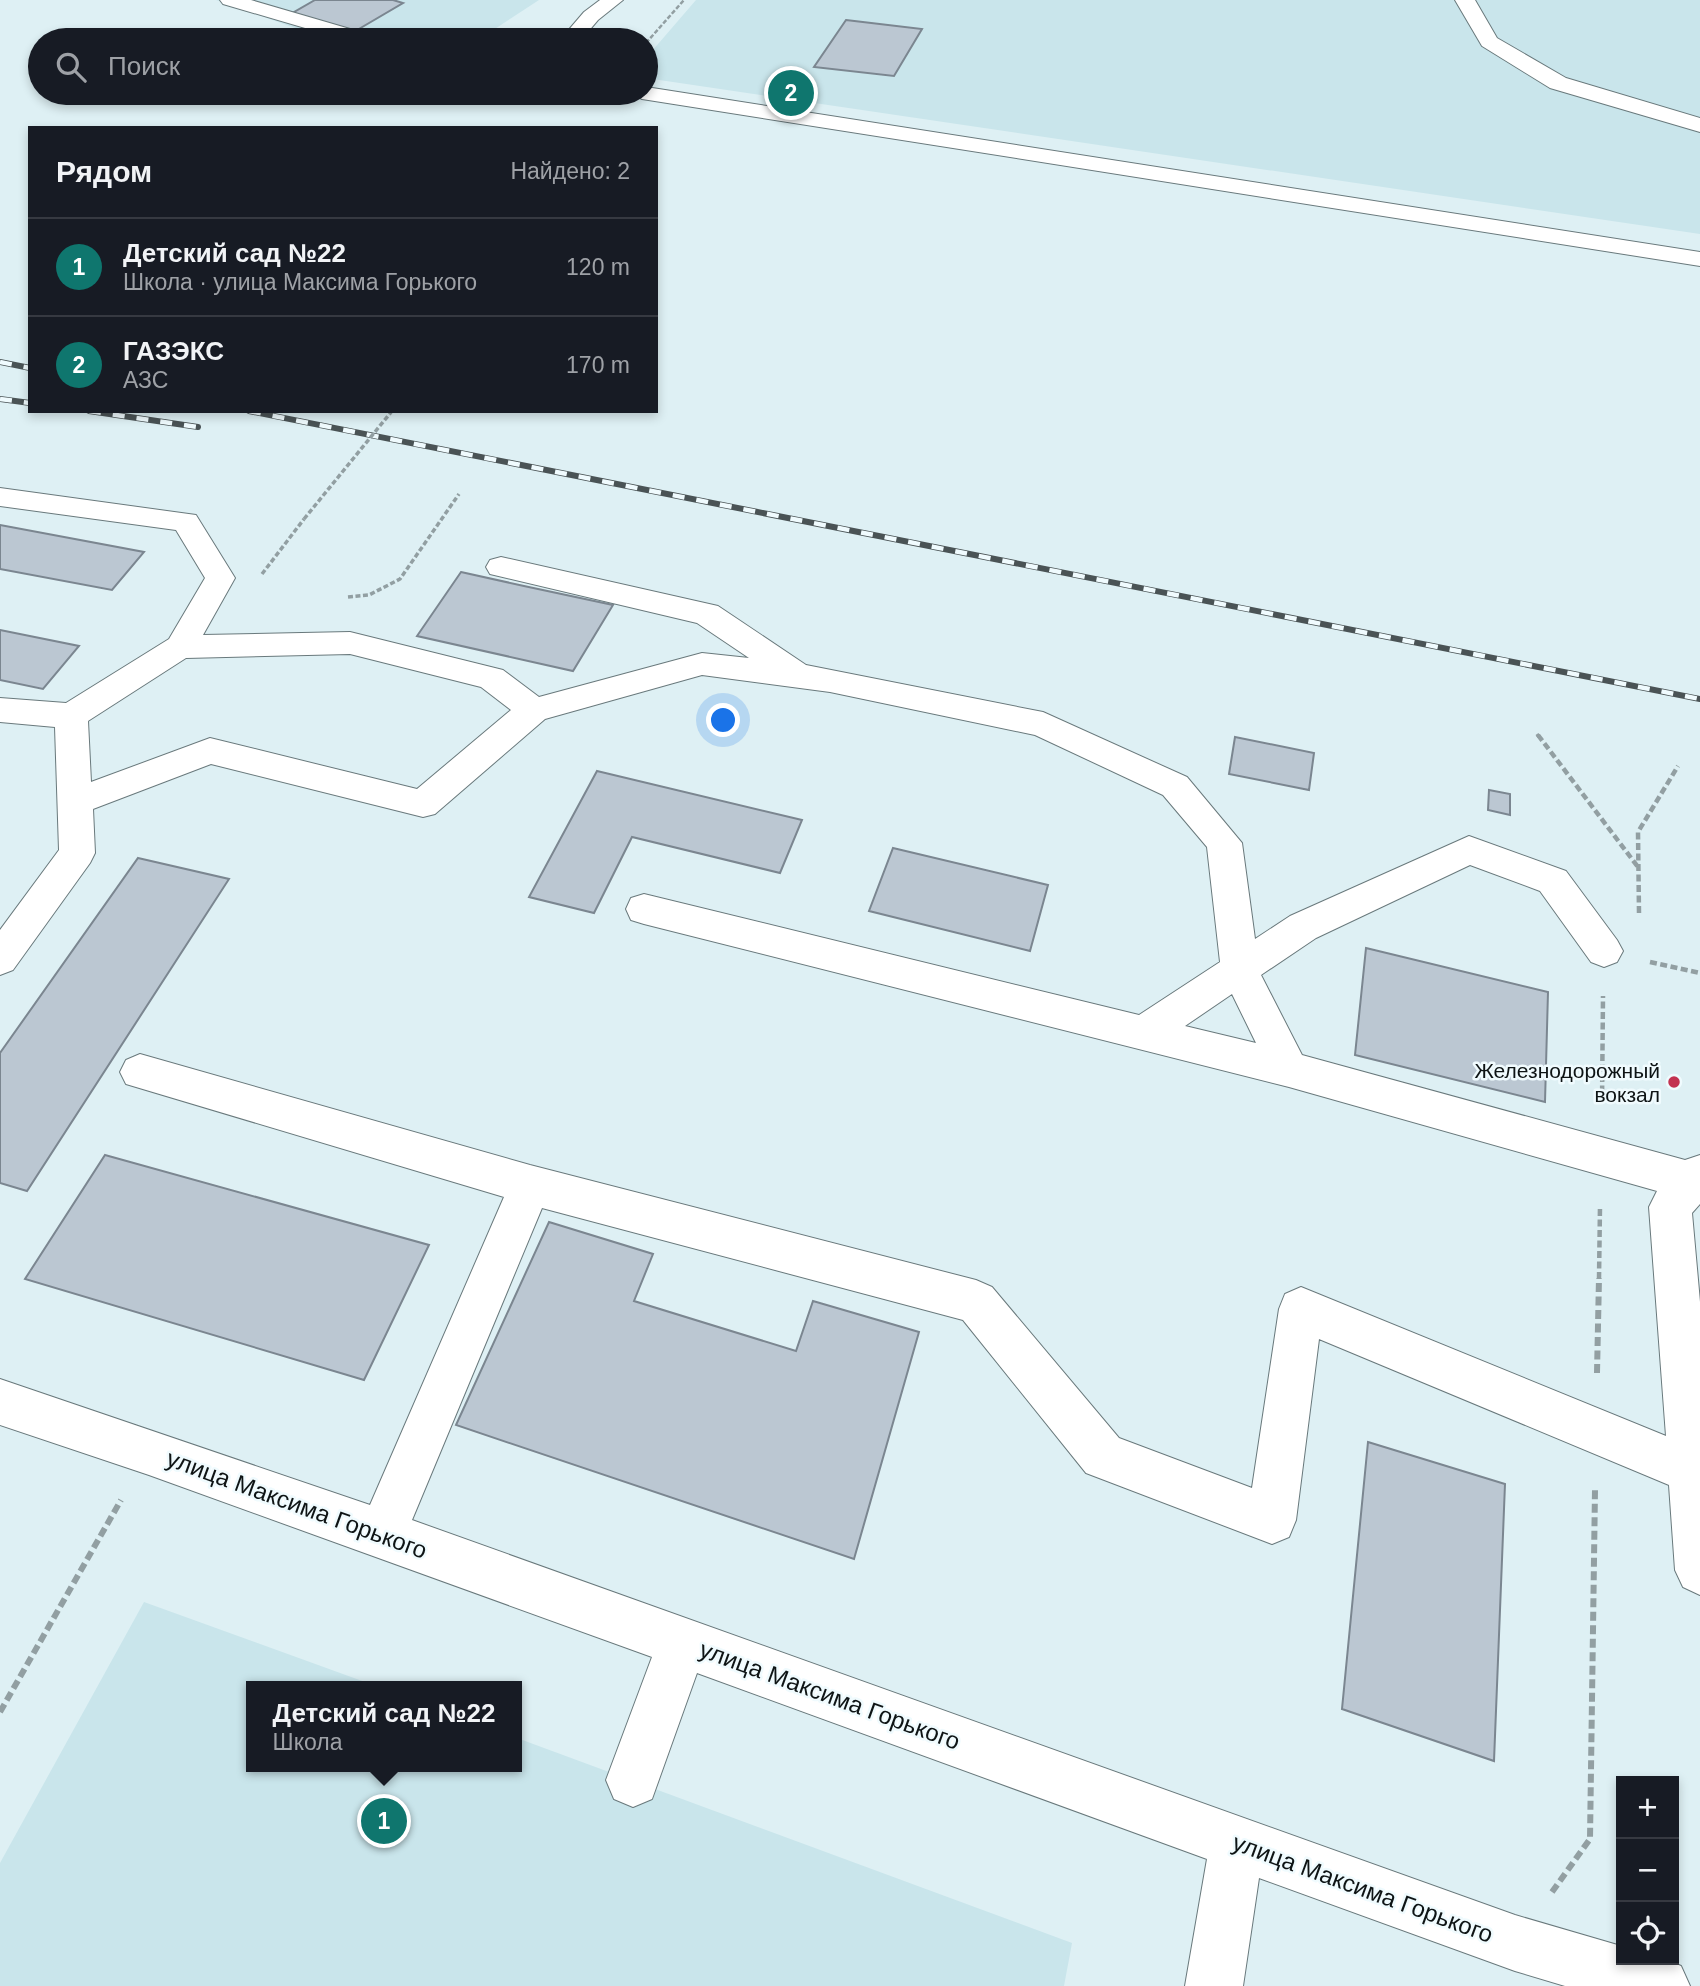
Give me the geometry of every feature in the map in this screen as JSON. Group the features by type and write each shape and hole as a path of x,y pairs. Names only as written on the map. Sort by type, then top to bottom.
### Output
{"street":[{"path":"230,0 326,28"},
{"path":"580,28 591,16 613,0"},
{"path":"1465,0 1489,42 1559,83 1700,125"},
{"path":"658,96 1700,260"},
{"path":"0,497 187,522 220,578 180,647 71,716 0,710"},
{"path":"501,568 707,614 799,676"},
{"path":"180,647 350,643 491,678 534,710"},
{"path":"75,802 210,751 423,804 534,710 702,664 830,680 1043,724 1175,786 1224,843 1240,971 1289,1069"},
{"path":"0,959 77,853 71,716"},
{"path":"1143,1033 1303,927 1469,850 1553,881 1604,951"},
{"path":"644,909 1289,1069 1697,1178 1670,1207 1700,1570"},
{"path":"140,1072 530,1185 976,1302 1102,1456 1272,1520 1301,1309 1692,1471"},
{"path":"382,1534 530,1185"},
{"name":"улица Максима Горького","path":"0,1402 149,1451 382,1534 1516,1943 1661,1986"},
{"path":"633,1780 683,1642"},
{"path":"1214,1986 1237,1842"}],"path":[{"path":"658,29 684,0"},
{"path":"258,578 389,413"},
{"path":"341,598 369,595 400,579 459,494"},
{"path":"1537,734 1638,867"},
{"path":"1639,920 1638,832 1678,766"},
{"path":"0,1712 149,1451"}],"shaded area":[{"path":"216,0 539,0 496,28 295,28"},
{"path":"696,0 1700,0 1700,234 658,80 658,44"},
{"path":"144,1602 362,1681 246,1681 246,1772 522,1772 522,1740 1072,1943 1064,1986 0,1986 0,1863"}],"building":[{"path":"315,0 393,0 403,3 360,28 334,28 289,15"},
{"path":"846,20 922,29 894,76 814,67"},
{"path":"0,525 144,552 112,590 0,569"},
{"path":"461,572 613,605 573,671 417,636"},
{"path":"0,630 79,646 43,689 0,680"},
{"path":"1235,737 1314,753 1309,790 1229,774"},
{"path":"597,771 802,820 780,873 632,837 594,913 529,897"},
{"path":"1489,790 1510,794 1510,815 1488,810"},
{"path":"893,848 1048,885 1030,951 869,911"},
{"path":"138,858 229,879 27,1191 0,1183 0,1053"},
{"path":"1366,948 1548,992 1545,1102 1355,1055"},
{"path":"105,1155 429,1245 364,1380 25,1279"},
{"path":"549,1222 653,1254 634,1301 796,1351 813,1301 919,1332 854,1559 456,1425"},
{"path":"1368,1442 1505,1484 1494,1761 1342,1709"}],"railway":[{"path":"0,362 28,368"},
{"path":"0,399 28,403"},
{"path":"103,413 198,427"},
{"path":"259,413 1700,699"}],"place":[{"name":"ГАЗЭКС","path":"791,93"},
{"name":"Железнодорожный вокзал","path":"1674,1082"},
{"name":"Детский сад №22","path":"384,1821"}]}
